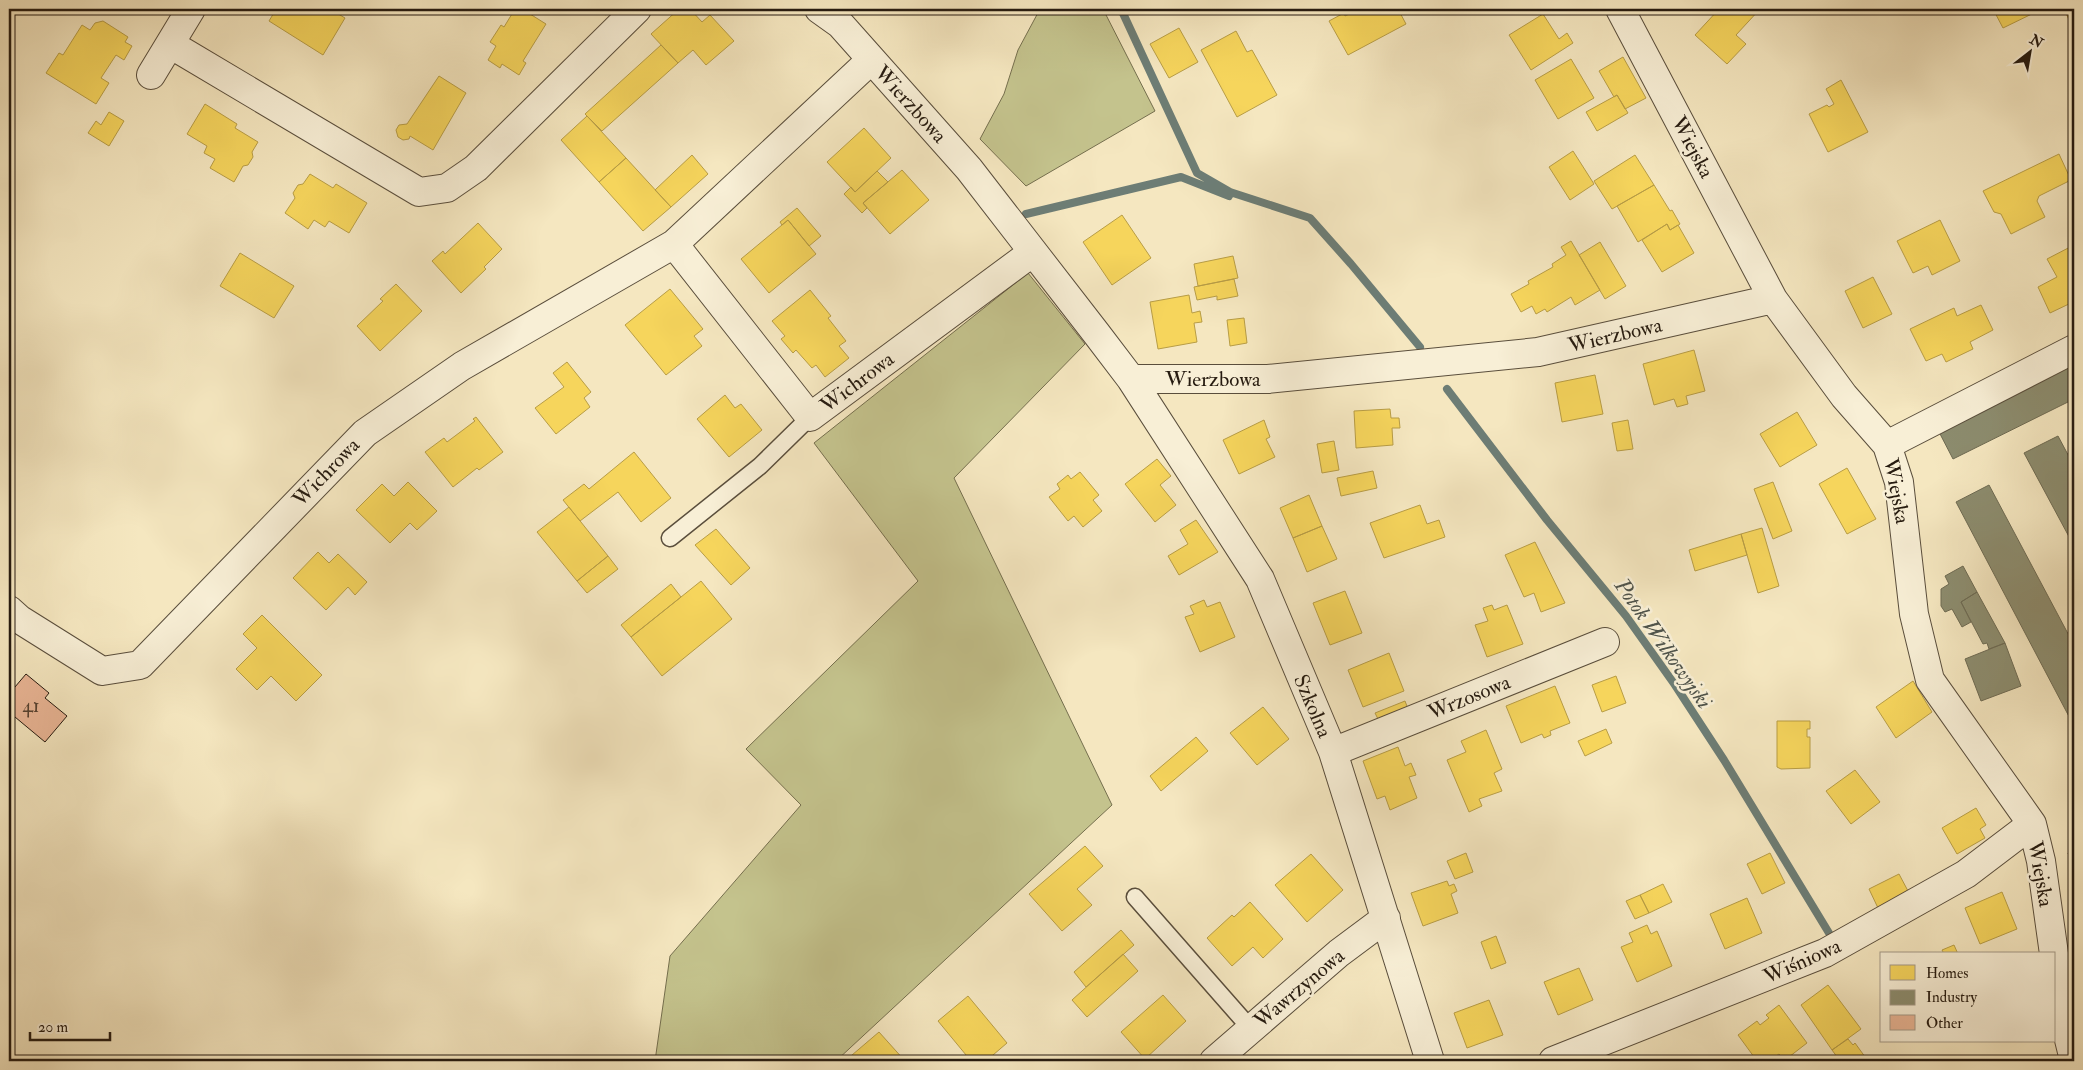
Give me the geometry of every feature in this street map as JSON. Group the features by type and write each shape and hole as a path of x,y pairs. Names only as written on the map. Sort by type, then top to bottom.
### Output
{"street":[{"path":"151,75 191,9"},
{"path":"170,44 419,192 447,188 476,168 637,9"},
{"name":"Wierzbowa","path":"819,9 840,24 969,169 1131,380 1268,379 1538,352 1773,300"},
{"name":"Wiejska","path":"1620,9 1773,300 1844,396 1887,444 1899,482 1914,614 1930,680 2032,824 2041,861 2054,952"},
{"name":"Wichrowa","path":"9,610 19,619 102,671 140,665 365,433 462,366 674,244 871,60"},
{"name":"Wichrowa","path":"674,244 810,417 1033,252"},
{"path":"1887,444 2074,350"},
{"name":"Szkolna","path":"1131,380 1260,580 1333,752 1430,1061"},
{"name":"Wrzosowa","path":"1333,752 1605,642"},
{"name":"Wiśniowa","path":"1553,1061 1825,953 1966,874 2032,824"},
{"name":"Wawrzynowa","path":"1226,1057 1251,1029 1339,953 1386,918"},
{"name":"Wiejska","path":"2056,968 2062,1011 2074,1060"}],"lane":[{"path":"670,538 760,466 810,417"},
{"path":"1135,897 1251,1029"}],"shaded area":[{"path":"1040,9 1103,9 1155,111 1026,186 980,139 1004,94 1018,50"},
{"path":"1028,273 1085,344 954,478 1112,805 836,1061 655,1061 670,956 801,805 746,749 918,581 814,443"}],"building: Homes":[{"path":"273,9 330,9 345,18 323,55 269,21 275,11"},
{"path":"515,9 522,9 546,24 523,61 526,63 519,75 502,64 500,68 488,60 496,46 490,42 501,25 504,27"},
{"path":"596,9 610,9 606,15"},
{"path":"679,9 690,9 702,22 710,15 734,41 706,65 693,50 678,63 651,34"},
{"path":"1359,9 1398,9 1406,24 1348,55 1329,21 1344,13 1345,16"},
{"path":"1719,9 1760,9 1736,35 1746,44 1727,64 1695,35"},
{"path":"1778,9 1790,9 1780,14"},
{"path":"1993,9 2040,9 2040,10 2003,28"},
{"path":"2064,9 2074,9 2074,20 2070,22"},
{"path":"1543,14 1559,39 1567,33 1573,43 1531,70 1509,35"},
{"path":"103,21 128,37 125,42 132,46 124,60 116,55 101,78 109,83 96,104 46,73 59,53 63,55 82,25 90,30 95,23"},
{"path":"1179,28 1198,62 1169,78 1150,44"},
{"path":"1236,31 1247,52 1252,50 1277,95 1237,117 1201,50"},
{"path":"661,45 678,63 602,131 585,114"},
{"path":"1623,57 1646,98 1625,109 1617,95 1614,97 1599,71"},
{"path":"1571,59 1594,98 1558,119 1535,80"},
{"path":"439,76 466,93 433,150 410,136 409,139 403,140 398,137 396,130 399,125 407,124"},
{"path":"1841,80 1868,132 1828,152 1809,114 1827,105 1829,107 1834,104 1826,89"},
{"path":"1617,95 1628,113 1597,131 1586,112"},
{"path":"205,104 237,124 235,128 258,142 252,152 253,157 248,165 243,166 234,182 210,168 215,159 204,153 207,146 187,134"},
{"path":"109,112 124,121 109,146 88,133 96,121 101,125"},
{"path":"587,116 626,158 599,182 561,140"},
{"path":"864,128 891,158 855,192 827,162"},
{"path":"1573,151 1594,184 1570,200 1549,167"},
{"path":"2059,154 2071,180 2039,196 2037,201 2045,217 2011,234 2001,214 1994,212 1983,191"},
{"path":"692,155 708,174 671,207 655,190"},
{"path":"1635,155 1654,185 1612,209 1594,181"},
{"path":"626,158 671,207 643,231 599,182"},
{"path":"902,170 929,200 890,234 863,203"},
{"path":"877,171 888,182 863,203 867,208 862,213 844,194 851,187 855,192"},
{"path":"310,174 333,188 336,184 367,203 349,233 329,221 325,227 314,220 308,229 285,213 295,198 293,193 298,185 303,184"},
{"path":"1654,185 1680,224 1670,230 1667,224 1638,242 1617,206"},
{"path":"797,208 821,236 809,246 788,220 782,225 780,222"},
{"path":"1122,215 1151,258 1112,285 1083,242"},
{"path":"788,220 816,254 769,293 741,259"},
{"path":"1940,220 1960,261 1932,275 1928,266 1913,273 1897,241"},
{"path":"478,223 502,249 484,267 486,269 461,293 432,261 443,251 445,254"},
{"path":"1667,224 1670,230 1678,225 1694,253 1662,272 1642,240"},
{"path":"1571,241 1600,290 1575,305 1571,297 1547,312 1545,309 1536,314 1532,306 1521,312 1511,294 1529,284 1528,281 1553,267 1552,264 1566,255 1561,247"},
{"path":"1600,242 1626,286 1605,299 1579,255"},
{"path":"2074,245 2074,304 2071,303 2050,313 2038,287 2057,277 2047,259"},
{"path":"240,253 294,286 274,318 220,286"},
{"path":"1233,256 1238,278 1198,286 1194,264"},
{"path":"1873,277 1892,314 1863,328 1845,291"},
{"path":"1234,279 1238,296 1217,300 1217,296 1197,300 1194,287"},
{"path":"396,284 422,311 380,351 357,326 383,301 380,299"},
{"path":"670,289 703,329 694,336 702,346 666,375 625,325"},
{"path":"810,290 831,316 828,318 846,341 839,346 849,358 825,377 816,365 812,368 796,350 793,353 781,339 785,336 772,321"},
{"path":"1189,295 1192,313 1200,311 1202,322 1194,323 1197,342 1158,349 1150,302"},
{"path":"1981,305 1993,330 1970,342 1973,349 1946,362 1942,354 1926,361 1910,329 1954,308 1957,316"},
{"path":"1244,318 1247,343 1230,346 1227,320"},
{"path":"1694,350 1705,391 1686,396 1688,404 1677,407 1674,399 1654,405 1643,364"},
{"path":"567,362 591,392 584,398 590,407 556,434 535,408 564,387 553,373"},
{"path":"1595,375 1603,414 1562,422 1555,383"},
{"path":"725,395 735,408 741,404 762,430 729,457 697,419"},
{"path":"1390,409 1391,418 1399,418 1400,428 1392,428 1393,445 1356,448 1354,411"},
{"path":"1797,412 1817,445 1780,467 1760,434"},
{"path":"476,417 503,452 479,470 477,468 453,487 425,452 444,438 447,442 475,421 473,419"},
{"path":"1264,420 1270,437 1266,439 1275,457 1239,474 1223,440"},
{"path":"1628,420 1633,449 1617,451 1612,423"},
{"path":"1334,441 1339,470 1322,473 1317,444"},
{"path":"634,452 671,498 641,522 618,492 580,521 563,500 584,484 589,489"},
{"path":"1157,459 1171,476 1160,485 1176,505 1155,522 1125,484"},
{"path":"1847,468 1876,519 1847,534 1819,484"},
{"path":"1373,471 1377,488 1341,496 1337,478"},
{"path":"1080,472 1099,495 1093,500 1102,511 1083,527 1074,516 1068,521 1049,497 1060,489 1057,484 1068,475 1071,479"},
{"path":"408,482 437,511 417,530 410,523 390,543 356,510 382,484 394,496"},
{"path":"1773,482 1792,531 1773,539 1754,489"},
{"path":"1309,495 1322,526 1293,538 1280,508"},
{"path":"1420,505 1427,524 1439,520 1445,537 1384,558 1370,523"},
{"path":"569,507 608,556 577,581 537,532"},
{"path":"1196,520 1218,552 1179,575 1168,556 1188,544 1180,530"},
{"path":"1322,526 1337,559 1307,572 1293,538"},
{"path":"1762,528 1779,586 1758,593 1741,534"},
{"path":"716,529 750,568 731,585 695,545"},
{"path":"1741,534 1747,555 1695,571 1689,550"},
{"path":"1535,542 1565,603 1541,612 1534,593 1524,597 1505,555"},
{"path":"318,552 329,563 338,554 367,582 355,595 348,587 326,610 293,578"},
{"path":"608,556 618,569 587,593 577,581"},
{"path":"701,581 732,619 662,676 631,637"},
{"path":"671,584 681,597 631,637 621,625"},
{"path":"1345,591 1362,633 1330,645 1313,603"},
{"path":"1204,600 1207,607 1220,602 1235,637 1200,652 1185,617 1194,614 1190,606"},
{"path":"1492,605 1494,610 1507,605 1523,644 1487,657 1475,625 1488,621 1483,608"},
{"path":"262,615 322,675 296,701 271,676 257,690 236,669 257,648 243,634"},
{"path":"1389,653 1404,691 1363,707 1348,670"},
{"path":"1616,676 1626,703 1602,712 1592,685"},
{"path":"1913,681 1932,712 1896,738 1876,707"},
{"path":"1555,686 1570,723 1550,731 1551,735 1544,738 1542,734 1521,743 1506,706"},
{"path":"1405,701 1410,714 1381,725 1375,713"},
{"path":"1263,707 1289,739 1257,765 1230,733"},
{"path":"1777,721 1810,721 1807,737 1810,737 1810,768 1781,769 1777,767"},
{"path":"1606,729 1612,743 1585,756 1578,741"},
{"path":"1486,730 1502,769 1494,773 1502,791 1479,799 1482,806 1469,812 1447,760 1466,752 1461,741"},
{"path":"1196,737 1208,751 1161,791 1150,776"},
{"path":"1398,747 1405,766 1411,763 1416,775 1409,777 1417,798 1390,810 1385,796 1377,799 1363,761"},
{"path":"1855,770 1880,802 1851,824 1826,791"},
{"path":"1976,808 1986,825 1980,829 1985,838 1957,854 1942,828"},
{"path":"1085,846 1103,866 1077,889 1092,905 1062,931 1029,894"},
{"path":"1466,853 1473,872 1455,879 1447,861"},
{"path":"1770,853 1785,883 1762,894 1747,864"},
{"path":"1311,854 1343,890 1307,922 1275,885"},
{"path":"1899,874 1908,891 1878,908 1869,889"},
{"path":"1447,881 1449,886 1454,884 1457,891 1451,894 1458,913 1423,926 1411,893"},
{"path":"1663,884 1672,902 1649,913 1640,895"},
{"path":"2002,892 2017,929 1980,944 1965,908"},
{"path":"1640,895 1649,913 1635,919 1626,901"},
{"path":"1747,898 1762,933 1725,949 1710,914"},
{"path":"1250,902 1283,939 1263,958 1253,947 1232,966 1207,938 1232,915 1234,917"},
{"path":"1647,925 1651,934 1657,931 1672,966 1637,982 1621,947 1633,942 1629,933"},
{"path":"1121,930 1134,945 1086,987 1074,972"},
{"path":"1496,936 1506,963 1491,969 1481,942"},
{"path":"1954,945 1957,952 1943,952 1942,950"},
{"path":"1123,954 1138,971 1087,1017 1072,1000"},
{"path":"1579,968 1593,1000 1558,1015 1544,982"},
{"path":"1828,985 1861,1029 1832,1050 1801,1005"},
{"path":"1163,995 1186,1021 1145,1059 1121,1032"},
{"path":"968,996 1007,1043 986,1061 971,1061 938,1021"},
{"path":"1489,1000 1503,1035 1467,1048 1454,1013"},
{"path":"1779,1005 1807,1043 1785,1060 1779,1054 1769,1061 1757,1061 1738,1035 1757,1021 1760,1025 1769,1018 1766,1015"},
{"path":"879,1032 905,1061 845,1061"},
{"path":"1848,1039 1853,1045 1855,1043 1868,1061 1840,1061 1832,1050"}],"building: Industry":[{"path":"2074,362 2074,399 1953,459 1938,430"},
{"path":"2058,436 2074,466 2074,546 2024,453"},
{"path":"1989,485 2074,645 2074,726 1956,502"},
{"path":"1963,566 1977,592 1961,602 1971,622 1962,627 1952,609 1945,612 1941,606 1941,589 1949,584 1945,576"},
{"path":"1977,592 2005,643 1989,649 1987,643 1983,644 1961,602"},
{"path":"2005,643 2021,686 1981,701 1965,659"},
{"path":"2074,850 2074,870 2068,853"}],"building: Other":[{"path":"26,674 49,693 45,698 67,716 45,742 9,712 9,694"}],"waterway":[{"name":"Potok Wilkowyjski","path":"1121,9 1197,173 1230,192 1310,218 1420,347"},
{"path":"1026,214 1181,177 1229,196"},
{"name":"Potok Wilkowyjski","path":"1447,389 1547,520 1626,616 1675,685 1724,760 1829,933"}]}
